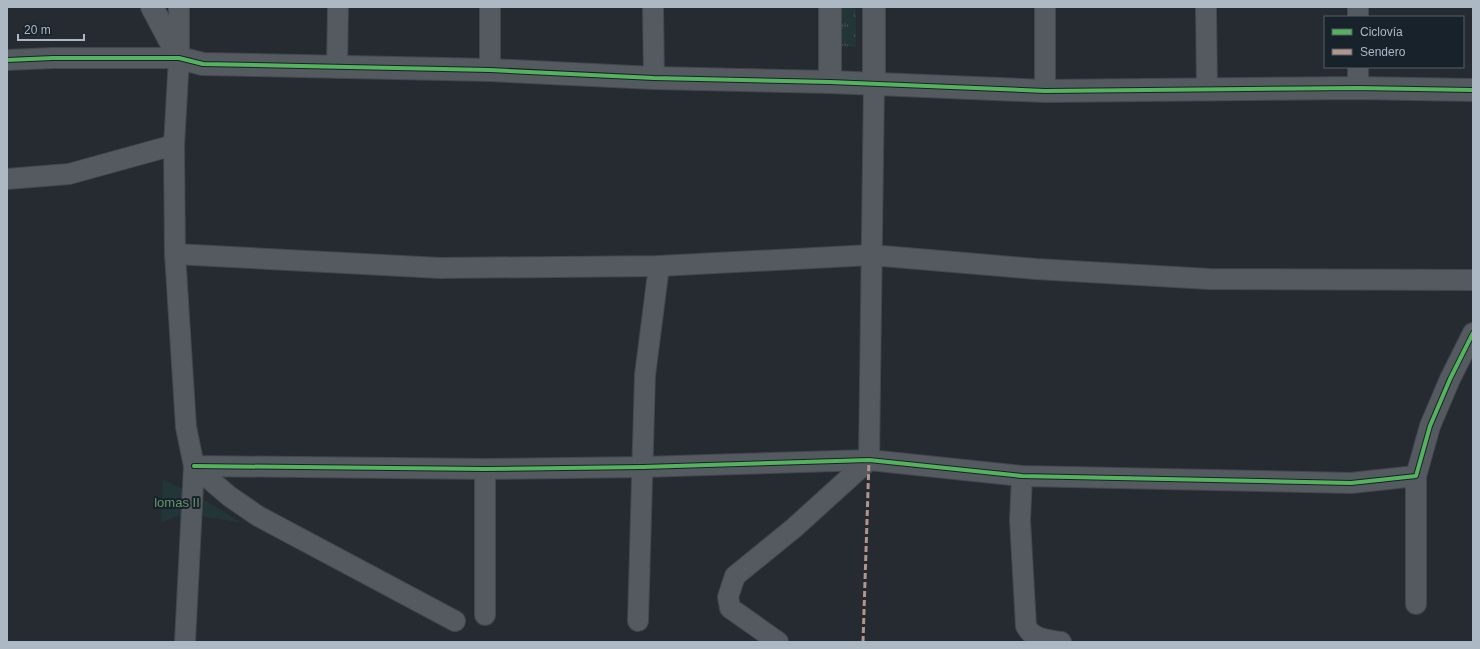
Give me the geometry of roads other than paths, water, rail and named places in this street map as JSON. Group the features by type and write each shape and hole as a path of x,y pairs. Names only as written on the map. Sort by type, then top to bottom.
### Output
{"street":[{"path":"152,7 179,58"},
{"path":"179,7 179,58 174,145 175,254 186,427 194,466 185,642"},
{"path":"337,68 338,7"},
{"path":"490,7 490,70"},
{"path":"653,7 654,78"},
{"path":"830,7 830,82"},
{"path":"778,642 730,608 728,597 735,576 794,528 869,460 874,7"},
{"path":"1044,91 1045,7"},
{"path":"1206,7 1207,90"},
{"path":"7,60 53,58 179,58 203,64 490,70 654,78 874,83 1044,91 1207,90 1358,77 1473,90"},
{"path":"7,179 69,174 174,145"},
{"path":"175,254 440,268 659,266 871,255 1036,269 1209,279 1473,280"},
{"path":"638,621 645,375 659,266"},
{"path":"1416,604 1416,476 1430,426 1450,379 1473,333"},
{"path":"194,466 485,469 643,467 869,460 1022,476 1351,483 1416,476"},
{"path":"194,466 229,496 258,516 455,621"},
{"path":"485,469 485,615"},
{"path":"1022,476 1020,520 1026,626 1029,632 1040,639 1061,642"}],"park label":[{"name":"lomas II","path":"177,502"}]}
